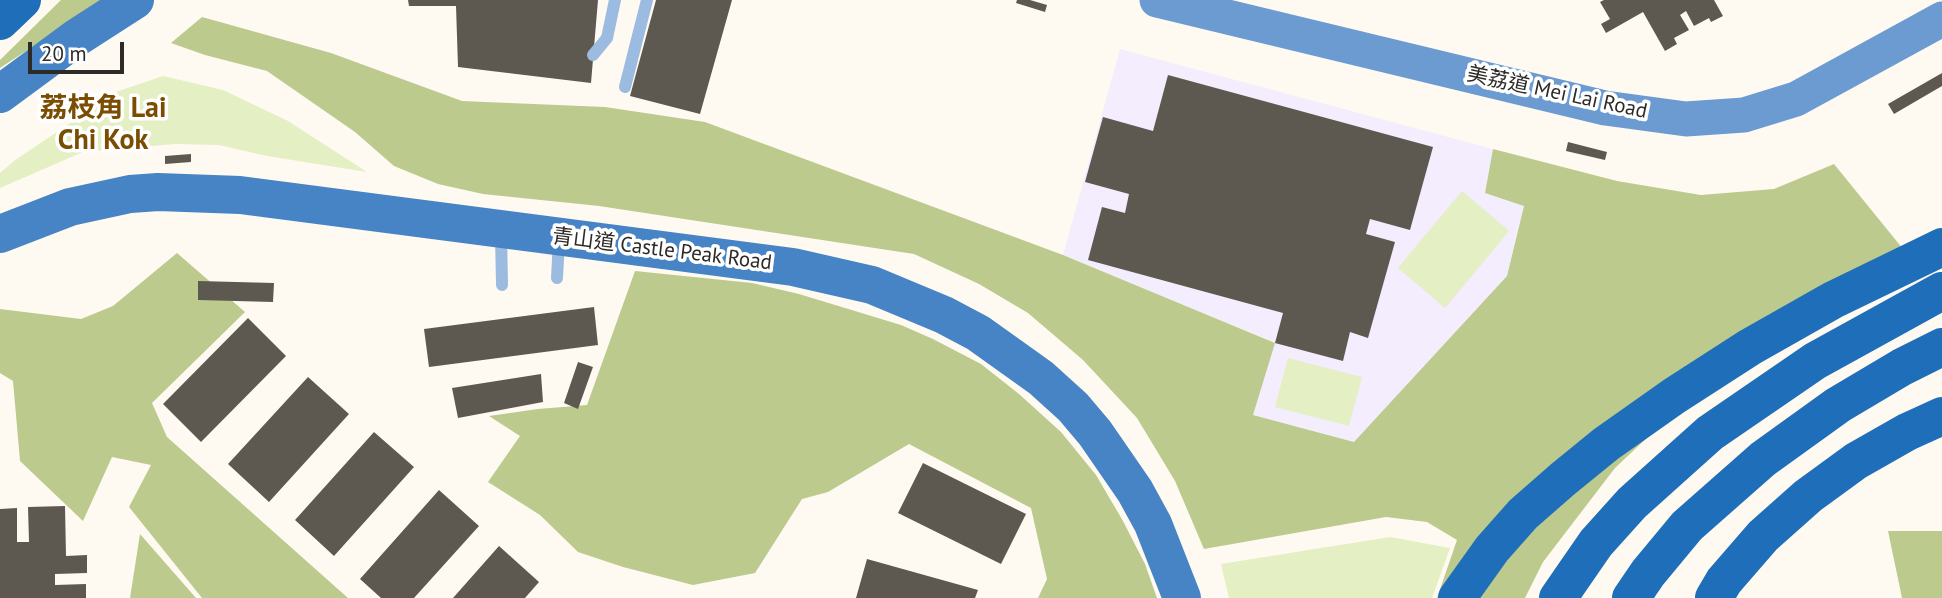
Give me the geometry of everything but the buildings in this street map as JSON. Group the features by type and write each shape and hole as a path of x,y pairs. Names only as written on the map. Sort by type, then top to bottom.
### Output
{"highway":[{"path":"0,21 22,0"},
{"path":"1457,598 1492,549 1523,514 1606,444 1674,396 1750,348 1833,300 1942,247"},
{"path":"1558,598 1596,543 1632,503 1710,433 1815,361 1942,291"},
{"path":"1631,598 1687,526 1763,459 1838,405 1942,347"},
{"path":"1714,598 1763,536 1808,496 1856,461 1942,416"}],"main road":[{"path":"0,94 76,38 135,0"},
{"name":"美荔道 Mei Lai Road","path":"1157,0 1605,108 1686,119 1744,115 1796,99 1942,19"},
{"name":"青山道 Castle Peak Road","path":"0,234 70,207 130,194 158,191 240,195 793,267 872,285 978,333 1041,378 1073,407 1095,433 1135,491 1153,524 1182,598"}],"lane":[{"path":"593,55 607,38 615,0"},
{"path":"625,87 647,0"},
{"path":"501,230 502,285"},
{"path":"557,278 559,237"}],"shaded area":[{"path":"1120,49 1493,149 1485,193 1524,205 1507,276 1355,442 1253,415 1274,342 1063,255"}],"green space":[{"path":"61,0 104,0 0,68 0,60"},
{"path":"202,17 331,53 462,101 605,107 705,122 1063,255 1275,343 1253,415 1354,442 1507,276 1524,206 1485,193 1493,149 1617,181 1701,195 1774,189 1834,164 1903,249 1704,384 1615,468 1543,562 1525,598 1437,598 1457,540 1427,522 1386,517 1204,549 1175,481 1137,418 1083,360 1028,313 979,284 914,254 599,206 483,194 438,184 394,166 355,132 267,71 171,43"},
{"path":"163,76 223,90 288,121 367,172 267,156 219,145 175,144 83,152 0,188 0,173 14,161 116,92"},
{"path":"1462,191 1509,231 1445,308 1398,268"},
{"path":"177,253 245,312 152,403 167,437 348,598 202,598 129,507 151,465 112,457 83,521 20,461 13,381 0,373 0,309 81,319 113,306"},
{"path":"635,271 752,283 799,294 901,325 981,364 1061,432 1096,475 1145,564 1157,598 1038,598 1047,579 1031,508 909,444 828,492 802,499 755,573 693,585 578,552 540,515 488,482 520,436 489,416 587,405"},
{"path":"1288,358 1362,377 1349,426 1275,407"},
{"path":"1888,531 1942,531 1942,598 1902,598"},
{"path":"140,534 196,598 130,598"},
{"path":"1390,537 1450,548 1432,598 1229,598 1221,564"}],"district":[{"name":"荔枝角 Lai Chi Kok","path":"103,125"}]}
